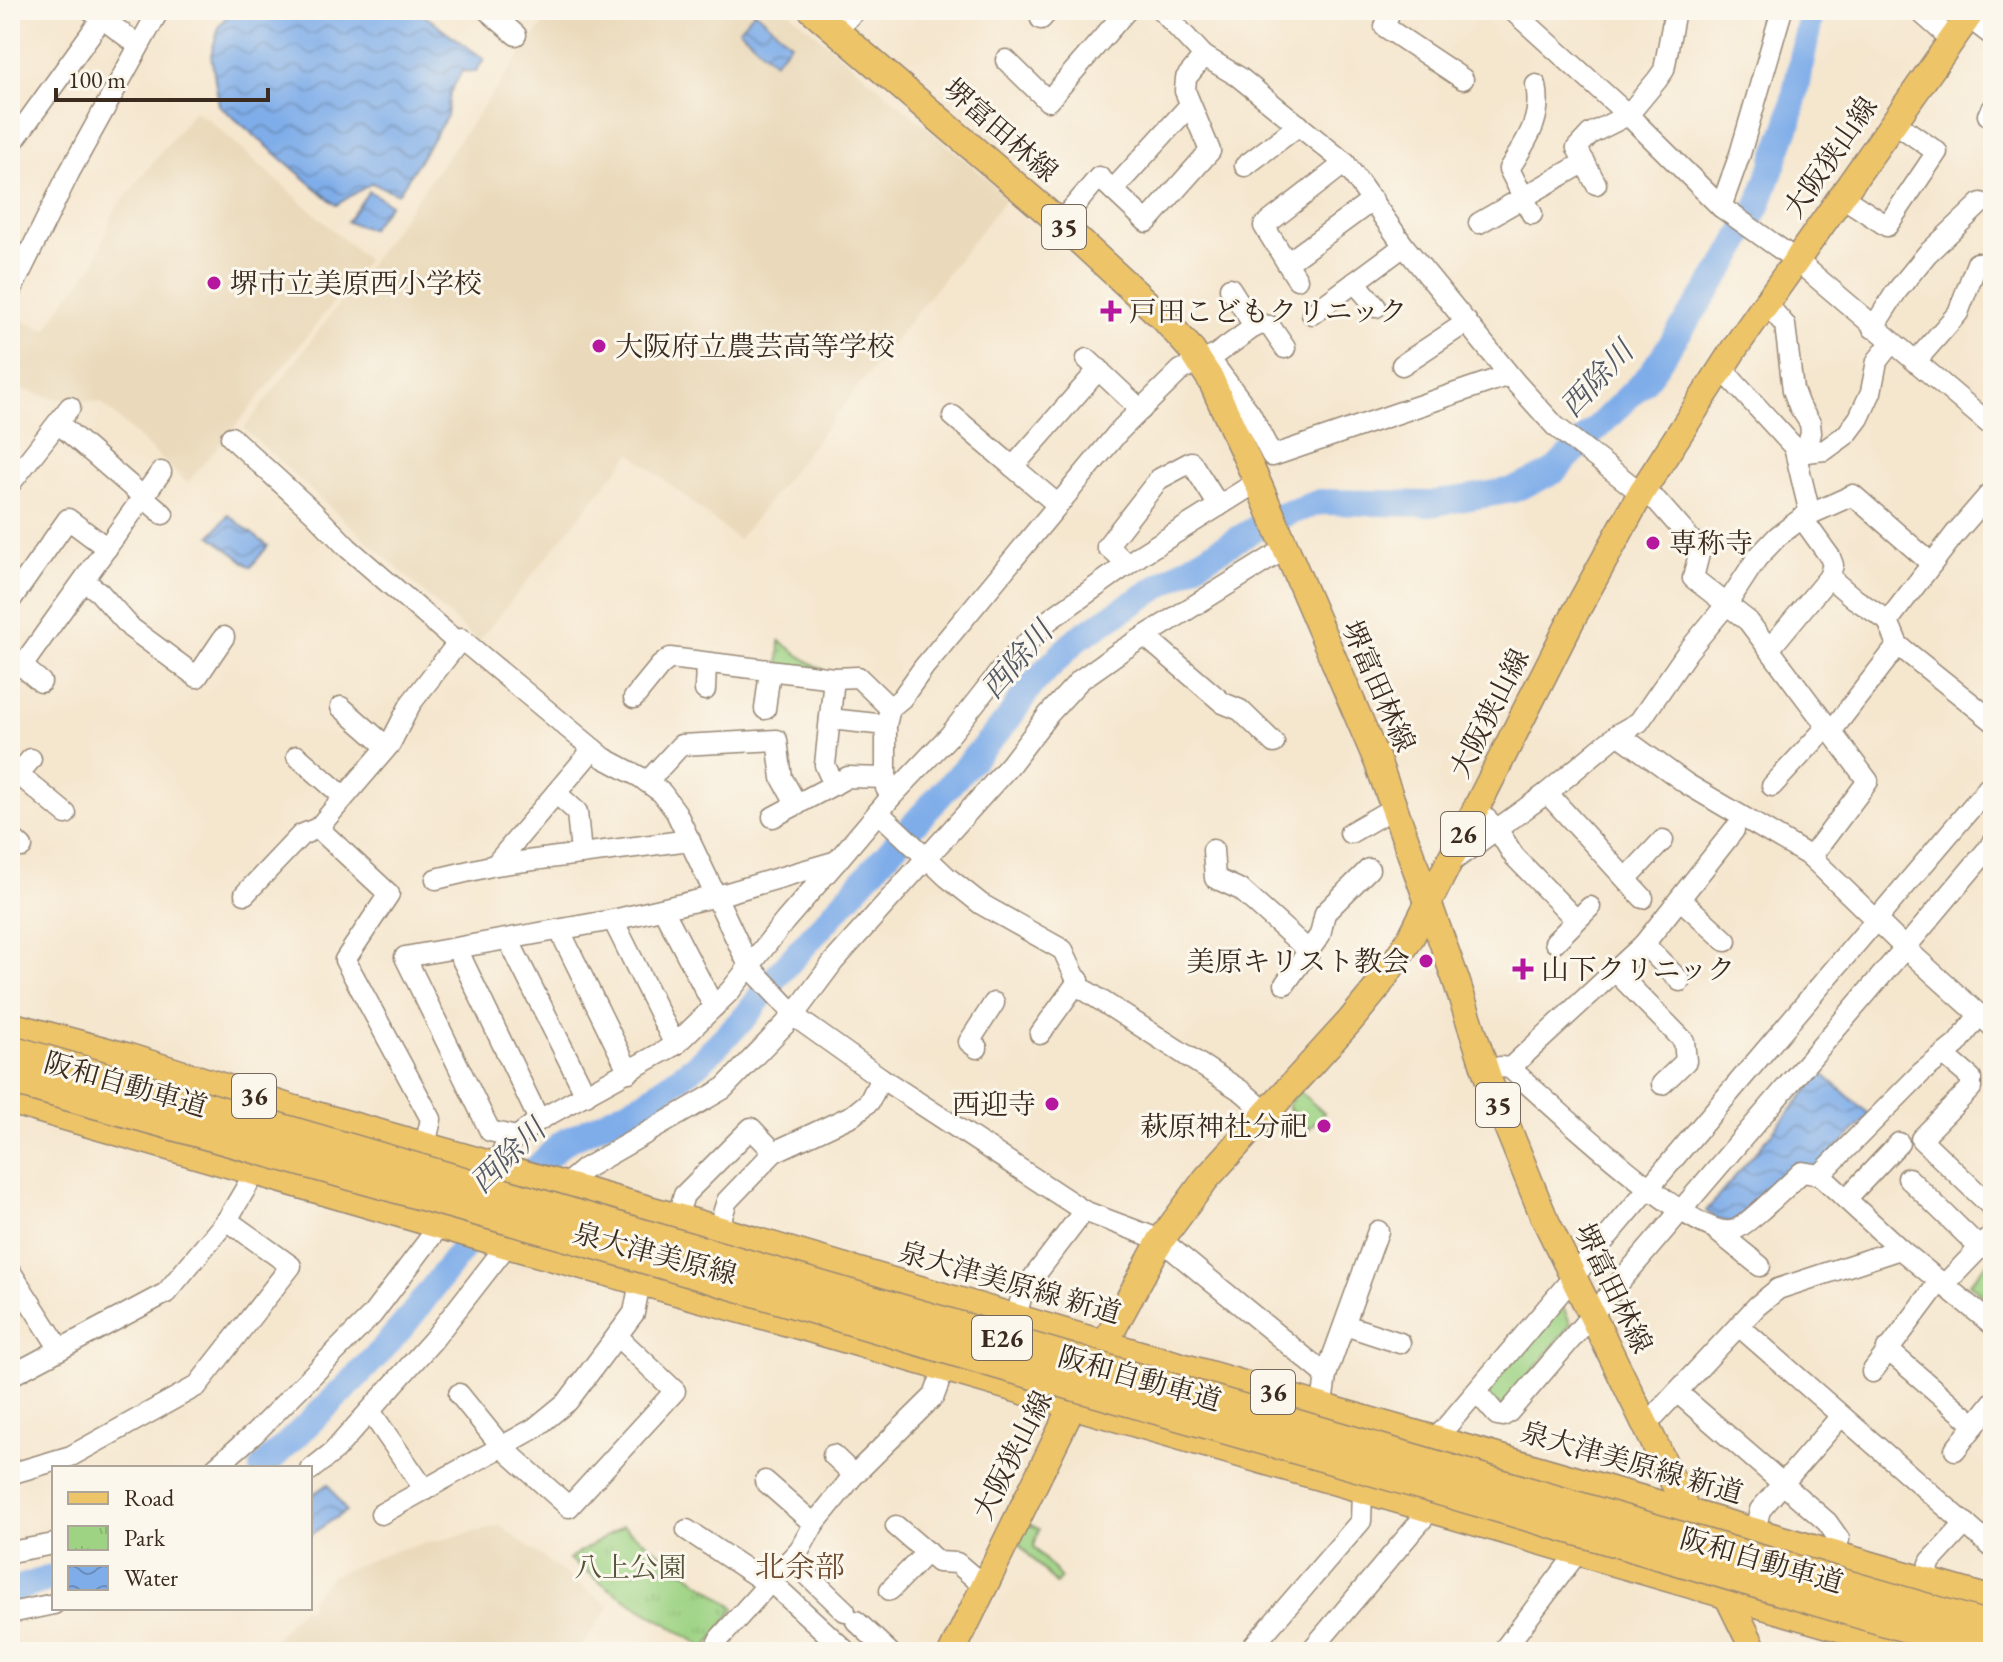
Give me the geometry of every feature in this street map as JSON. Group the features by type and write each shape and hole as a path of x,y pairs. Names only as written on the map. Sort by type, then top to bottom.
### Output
{"highway":[{"name":"阪和自動車道","path":"10,1050 1993,1628"},
{"name":"阪和自動車道","path":"10,1079 621,1251 995,1363 1992,1652"}],"main road":[{"name":"堺富田林線","path":"812,10 1060,223 1204,359 1395,807 1428,903 1498,1070 1537,1200 1755,1652"},
{"name":"大阪狭山線","path":"952,1652 1073,1406 1161,1240 1206,1179 1377,988 1410,939 1573,617 1641,493 1766,303 1970,14"},
{"name":"36","path":"10,1012 98,1041 126,1056"},
{"name":"泉大津美原線 新道","path":"10,1025 126,1056 279,1104 1993,1600"},
{"name":"36","path":"10,1101 504,1244"},
{"name":"泉大津美原線","path":"504,1244 944,1369"},
{"name":"36","path":"944,1369 1922,1652"},
{"path":"1893,1643 1924,1580"}],"street":[{"path":"10,293 69,173 159,10"},
{"path":"487,10 516,35"},
{"path":"836,30 856,10"},
{"path":"1006,60 1048,101 1127,10"},
{"path":"1161,10 1204,56 1239,77 1345,163 1404,246 1509,375 1559,429 1641,493 1657,501 1700,550 1693,578 1748,621 1771,647 1789,679 1868,781 1811,857"},
{"path":"1390,10 1385,27 1463,79"},
{"path":"1512,10 1628,115 1723,209 1796,260 1993,427"},
{"path":"1596,184 1577,148 1590,134 1628,115 1664,70 1675,10"},
{"path":"1723,209 1782,10"},
{"path":"1918,10 1952,40"},
{"path":"10,146 97,14 138,45"},
{"path":"1970,14 1993,36"},
{"path":"1060,223 1099,177 1147,222 1210,151 1185,91 1186,78 1204,56"},
{"path":"1527,206 1509,169 1535,123 1539,98 1536,85"},
{"path":"1113,190 1190,105"},
{"path":"1841,196 1887,226 1937,152 1894,122"},
{"path":"1245,166 1299,125"},
{"path":"1479,223 1527,206 1585,162"},
{"path":"1345,163 1264,226 1292,271 1373,200"},
{"path":"1873,328 1896,292 1927,254 1981,203"},
{"path":"1312,314 1404,246"},
{"path":"1915,362 1958,313 1977,263"},
{"path":"1355,282 1376,307"},
{"path":"1230,288 1255,327"},
{"path":"1766,303 1785,325 1793,390 1810,423 1811,433 1801,452 1806,516 1813,536 1833,565 1829,577 1771,647"},
{"path":"1402,365 1467,322"},
{"path":"883,800 888,716 924,667 1120,430 1181,370 1258,324 1270,326 1285,348"},
{"path":"1722,369 1794,447 1801,452 1825,450 1836,444 1853,426 1871,392 1877,361 1891,343"},
{"path":"1204,359 1250,413 1272,456 1509,375"},
{"path":"1013,467 1093,364 1141,410"},
{"path":"10,484 64,415 163,514"},
{"path":"953,416 1057,504"},
{"path":"231,437 348,548 458,643"},
{"path":"1127,564 1107,546 1159,479 1191,462 1219,506"},
{"path":"41,682 16,661 84,581 161,472"},
{"path":"497,1167 505,1146 539,1120 675,1045 714,1007 837,861 883,800 949,736 1001,670 1049,620 1127,564 1219,506 1259,485"},
{"path":"1888,621 1993,490"},
{"path":"1447,866 1547,793 1618,734 1639,722 1688,651 1727,604 1757,558 1778,536 1806,516 1853,495 1932,564"},
{"path":"10,601 68,519 107,548"},
{"path":"559,1185 723,1089 794,1014 834,961 1010,765 1048,715 1080,680 1283,544"},
{"path":"1829,577 1888,621 1898,645 1993,721"},
{"path":"84,581 99,592 131,628 197,677 224,637"},
{"path":"1145,636 1223,703 1240,710 1274,743"},
{"path":"245,894 301,835 318,828 387,747 411,703 461,639 604,758 662,793 676,812 749,966 794,1014 881,1078 1084,1211 1161,1240 1326,1375"},
{"path":"1772,786 1828,730 1898,645"},
{"path":"634,698 670,658 834,678 858,677 888,716"},
{"path":"705,690 706,663"},
{"path":"765,709 770,671"},
{"path":"834,678 825,765 834,785"},
{"path":"341,707 387,747"},
{"path":"830,719 888,716"},
{"path":"1618,734 1687,784 1811,857 1986,1021 1922,1072 1820,1175"},
{"path":"647,782 681,745 777,740 782,778 797,805"},
{"path":"495,865 593,749"},
{"path":"297,756 344,797"},
{"path":"20,772 66,814"},
{"path":"773,817 848,777 883,800 947,877 981,904 1063,950 1080,987 1243,1092 1267,1113"},
{"path":"1436,1439 1993,782"},
{"path":"556,793 577,812 581,854"},
{"path":"1547,793 1643,898"},
{"path":"1350,833 1395,807"},
{"path":"1476,809 1497,829 1514,856 1583,914 1555,942"},
{"path":"318,828 389,894 345,960 431,1119 425,1146"},
{"path":"1734,830 1644,944 1498,1070 1647,1189 1718,1232 1760,1266"},
{"path":"436,879 495,865 690,840"},
{"path":"1626,879 1663,840"},
{"path":"1477,1392 1497,1415 1503,1416 1993,843"},
{"path":"1213,850 1215,878 1241,890 1310,952"},
{"path":"516,1137 490,1131 405,957 509,941 663,909 837,861"},
{"path":"1285,984 1320,935 1325,913 1369,869"},
{"path":"1680,899 1726,941"},
{"path":"663,909 714,1007"},
{"path":"613,920 675,1045"},
{"path":"560,931 629,1072"},
{"path":"509,941 586,1095"},
{"path":"1644,944 1680,981"},
{"path":"457,949 539,1120"},
{"path":"1615,971 1684,1041 1686,1061 1662,1084"},
{"path":"1040,1034 1079,980"},
{"path":"977,1048 969,1042 994,1003"},
{"path":"1944,1055 1971,1078 1971,1088 1921,1139 1993,1208"},
{"path":"718,1229 727,1201 774,1152 853,1115 869,1102 881,1078"},
{"path":"10,1376 166,1293 227,1220 256,1171 279,1104"},
{"path":"677,1217 684,1195 751,1128 774,1152"},
{"path":"1846,1199 1899,1143"},
{"path":"1718,1232 1736,1231 1802,1172 1820,1175 1900,1249 1993,1325"},
{"path":"1872,1372 1887,1349 1943,1282 1986,1241 1908,1178"},
{"path":"1016,1317 1023,1291 1084,1211"},
{"path":"10,1474 71,1456 197,1386 291,1266 227,1220"},
{"path":"217,1466 254,1434 372,1315 443,1226"},
{"path":"1322,1405 1326,1375 1345,1325 1361,1260 1378,1231"},
{"path":"312,1468 333,1452 433,1340 504,1244"},
{"path":"1645,1426 1757,1306 1778,1289 1900,1249"},
{"path":"10,1271 60,1349"},
{"path":"381,1514 535,1428 568,1401 634,1313 640,1282"},
{"path":"1345,1325 1400,1343"},
{"path":"1739,1326 1993,1548"},
{"path":"459,1394 502,1447 569,1507 675,1391 617,1336"},
{"path":"1887,1349 1975,1425"},
{"path":"713,1652 720,1638 791,1559 814,1524 854,1475 934,1396 944,1369"},
{"path":"1677,1392 1836,1531 1839,1539 1835,1554"},
{"path":"1955,1450 1993,1402"},
{"path":"370,1411 425,1490"},
{"path":"1755,1531 1760,1510 1841,1416"},
{"path":"833,1455 854,1475"},
{"path":"765,1481 814,1524"},
{"path":"1248,1652 1361,1521 1362,1491"},
{"path":"1310,1652 1430,1510"},
{"path":"1924,1580 1931,1561 1966,1523"},
{"path":"896,1526 938,1562 957,1563 984,1586"},
{"path":"687,1530 770,1583 847,1652"},
{"path":"10,1552 52,1544"},
{"path":"890,1590 927,1552"},
{"path":"1502,1652 1577,1553"},
{"path":"791,1559 889,1652"},
{"path":"10,1613 52,1604"}],"shaded area":[{"name":"大阪府立農芸高等学校","path":"553,10 787,10 1008,196 738,540 631,453 478,642 244,429 370,263"},
{"name":"堺市立美原西小学校","path":"194,111 208,119 367,260 187,483 102,403 47,397 10,385 10,335 17,319 46,330 94,264 113,213"},
{"path":"500,1526 610,1607 577,1652 263,1652 300,1610 312,1610 312,1597 331,1576 392,1551"}],"green space":[{"path":"780,641 807,660 824,670 779,665"},
{"path":"1299,1091 1324,1113 1309,1129 1289,1109 1289,1103"},
{"path":"1993,1256 1993,1304 1969,1283"},
{"path":"1562,1305 1571,1324 1502,1408 1489,1397 1489,1387"},
{"path":"1027,1523 1039,1529 1034,1547 1061,1578 1056,1584 1017,1542"},
{"name":"八上公園","path":"623,1526 735,1608 706,1648 614,1592 569,1559"}],"water":[{"path":"232,10 417,10 484,59 476,72 462,71 450,93 447,116 398,194 372,183 336,205 219,105 211,55 219,26"},
{"path":"755,11 791,43 774,62 739,29"},
{"path":"369,191 390,204 370,229 347,222"},
{"path":"228,515 268,546 251,567 211,536"},
{"path":"1822,1073 1870,1115 1816,1169 1735,1223 1716,1219 1706,1211"},
{"path":"328,1484 346,1511 312,1534 312,1495"}],"waterway":[{"name":"西除川","path":"516,1188 562,1143 644,1103 698,1064 746,1016 774,979 1007,721 1032,684 1078,638 1274,518 1320,502 1430,504 1513,490 1553,472 1649,376 1728,261 1758,206 1789,122 1812,10"},
{"name":"西除川","path":"264,1466 386,1346 487,1220"},
{"name":"西除川","path":"10,1591 52,1578"}],"place":[{"name":"堺市立美原西小学校","path":"214,283"},
{"name":"戸田こどもクリニック","path":"1111,311"},
{"name":"大阪府立農芸高等学校","path":"599,346"},
{"name":"専称寺","path":"1653,543"},
{"name":"美原キリスト教会","path":"1426,961"},
{"name":"山下クリニック","path":"1523,969"},
{"name":"西迎寺","path":"1052,1104"},
{"name":"萩原神社分祀","path":"1324,1126"}],"district":[{"name":"北余部","path":"800,1567"}]}
